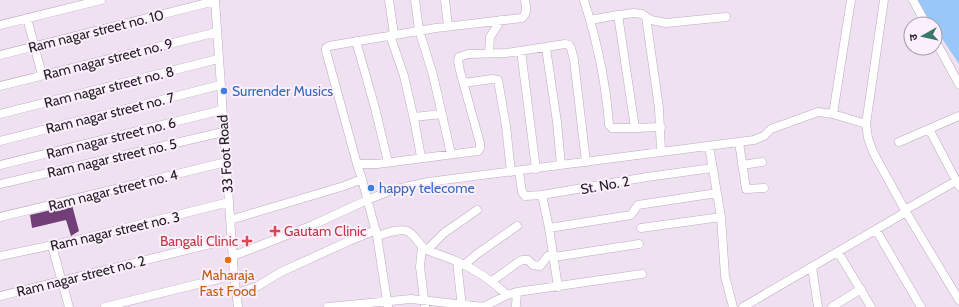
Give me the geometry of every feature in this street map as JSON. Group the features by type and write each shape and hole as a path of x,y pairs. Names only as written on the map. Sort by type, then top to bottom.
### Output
{"street":[{"path":"0,25 101,0"},
{"path":"389,0 392,35 414,117 421,157"},
{"path":"415,0 419,30 433,75 451,154"},
{"path":"445,0 448,26"},
{"path":"387,304 377,233 362,179 356,164 326,48 329,46 419,30 522,18 526,14 527,9 525,0"},
{"path":"584,0 605,86 609,125 616,129 661,127"},
{"path":"833,114 851,0"},
{"path":"884,0 866,124 868,138 873,152 906,211 959,300"},
{"path":"913,0 922,16"},
{"name":"33 Foot Road","path":"215,1 231,239 238,307"},
{"name":"Ram nagar street no. 10","path":"0,55 215,1"},
{"path":"590,20 634,13 642,14 646,17 666,23 726,17"},
{"path":"618,15 635,128"},
{"path":"646,17 655,68 661,127 661,152"},
{"path":"27,18 42,75"},
{"path":"489,53 490,37 501,20"},
{"name":"Ram nagar street no. 9","path":"0,86 217,32"},
{"path":"356,42 377,114 388,162"},
{"path":"356,164 388,162 474,152 478,150 480,148 477,130 458,60 459,57 468,54 521,51 565,44 569,45 571,48 574,60 586,162"},
{"path":"546,48 557,122 561,166"},
{"path":"521,51 536,169"},
{"path":"943,55 959,84"},
{"name":"Ram nagar street no. 8","path":"0,114 218,59"},
{"path":"464,83 492,79 498,80 515,171"},
{"name":"Ram nagar street no. 7","path":"0,141 220,85"},
{"name":"Ram nagar street no. 6","path":"0,165 222,110"},
{"path":"233,256 313,225 392,190 428,182 561,166 760,139 771,129 818,112 833,114 866,124"},
{"path":"414,117 442,114"},
{"path":"899,142 959,116"},
{"path":"743,307 906,211 958,184 929,130"},
{"name":"Ram nagar street no. 5","path":"0,184 223,132"},
{"path":"739,142 746,189 764,188"},
{"path":"709,146 721,217 725,276 733,307"},
{"name":"Ram nagar street no. 4","path":"0,217 226,162"},
{"path":"742,165 762,162"},
{"name":"St. No. 2","path":"515,171 523,194 528,196 542,196 634,179 712,168"},
{"path":"230,220 344,186 362,179"},
{"path":"549,228 631,215 638,205 718,193"},
{"path":"542,196 549,228 558,286"},
{"name":"Ram nagar street no. 3","path":"0,256 52,246 162,220 229,202"},
{"path":"424,303 420,267 424,248 477,210"},
{"path":"641,228 721,217"},
{"path":"461,263 517,226"},
{"path":"876,230 921,307"},
{"path":"237,293 258,286 281,272 349,241 377,233 407,231 424,248 461,263 492,281 507,295"},
{"name":"Ram nagar street no. 2","path":"0,296 231,239"},
{"path":"492,281 522,260 528,260 533,265 540,266 548,256 639,244"},
{"path":"52,246 69,307"},
{"path":"838,252 871,307"},
{"path":"461,263 462,305"},
{"path":"812,267 818,307"},
{"path":"328,307 387,304 411,299 424,303 483,307 507,295 517,292 642,274"},
{"path":"104,307 234,275"},
{"path":"832,307 861,289"},
{"path":"517,292 518,306"}],"water":[{"path":"917,0 959,0 959,64 943,40 943,16 927,16"}],"building":[{"path":"72,205 79,231 71,236 66,220 32,228 30,215"}],"place":[{"name":"Surrender Musics","path":"224,91"},
{"name":"happy telecome","path":"371,188"},
{"name":"Gautam Clinic","path":"275,231"},
{"name":"Bangali Clinic","path":"247,241"},
{"name":"Maharaja Fast Food","path":"228,260"}]}
